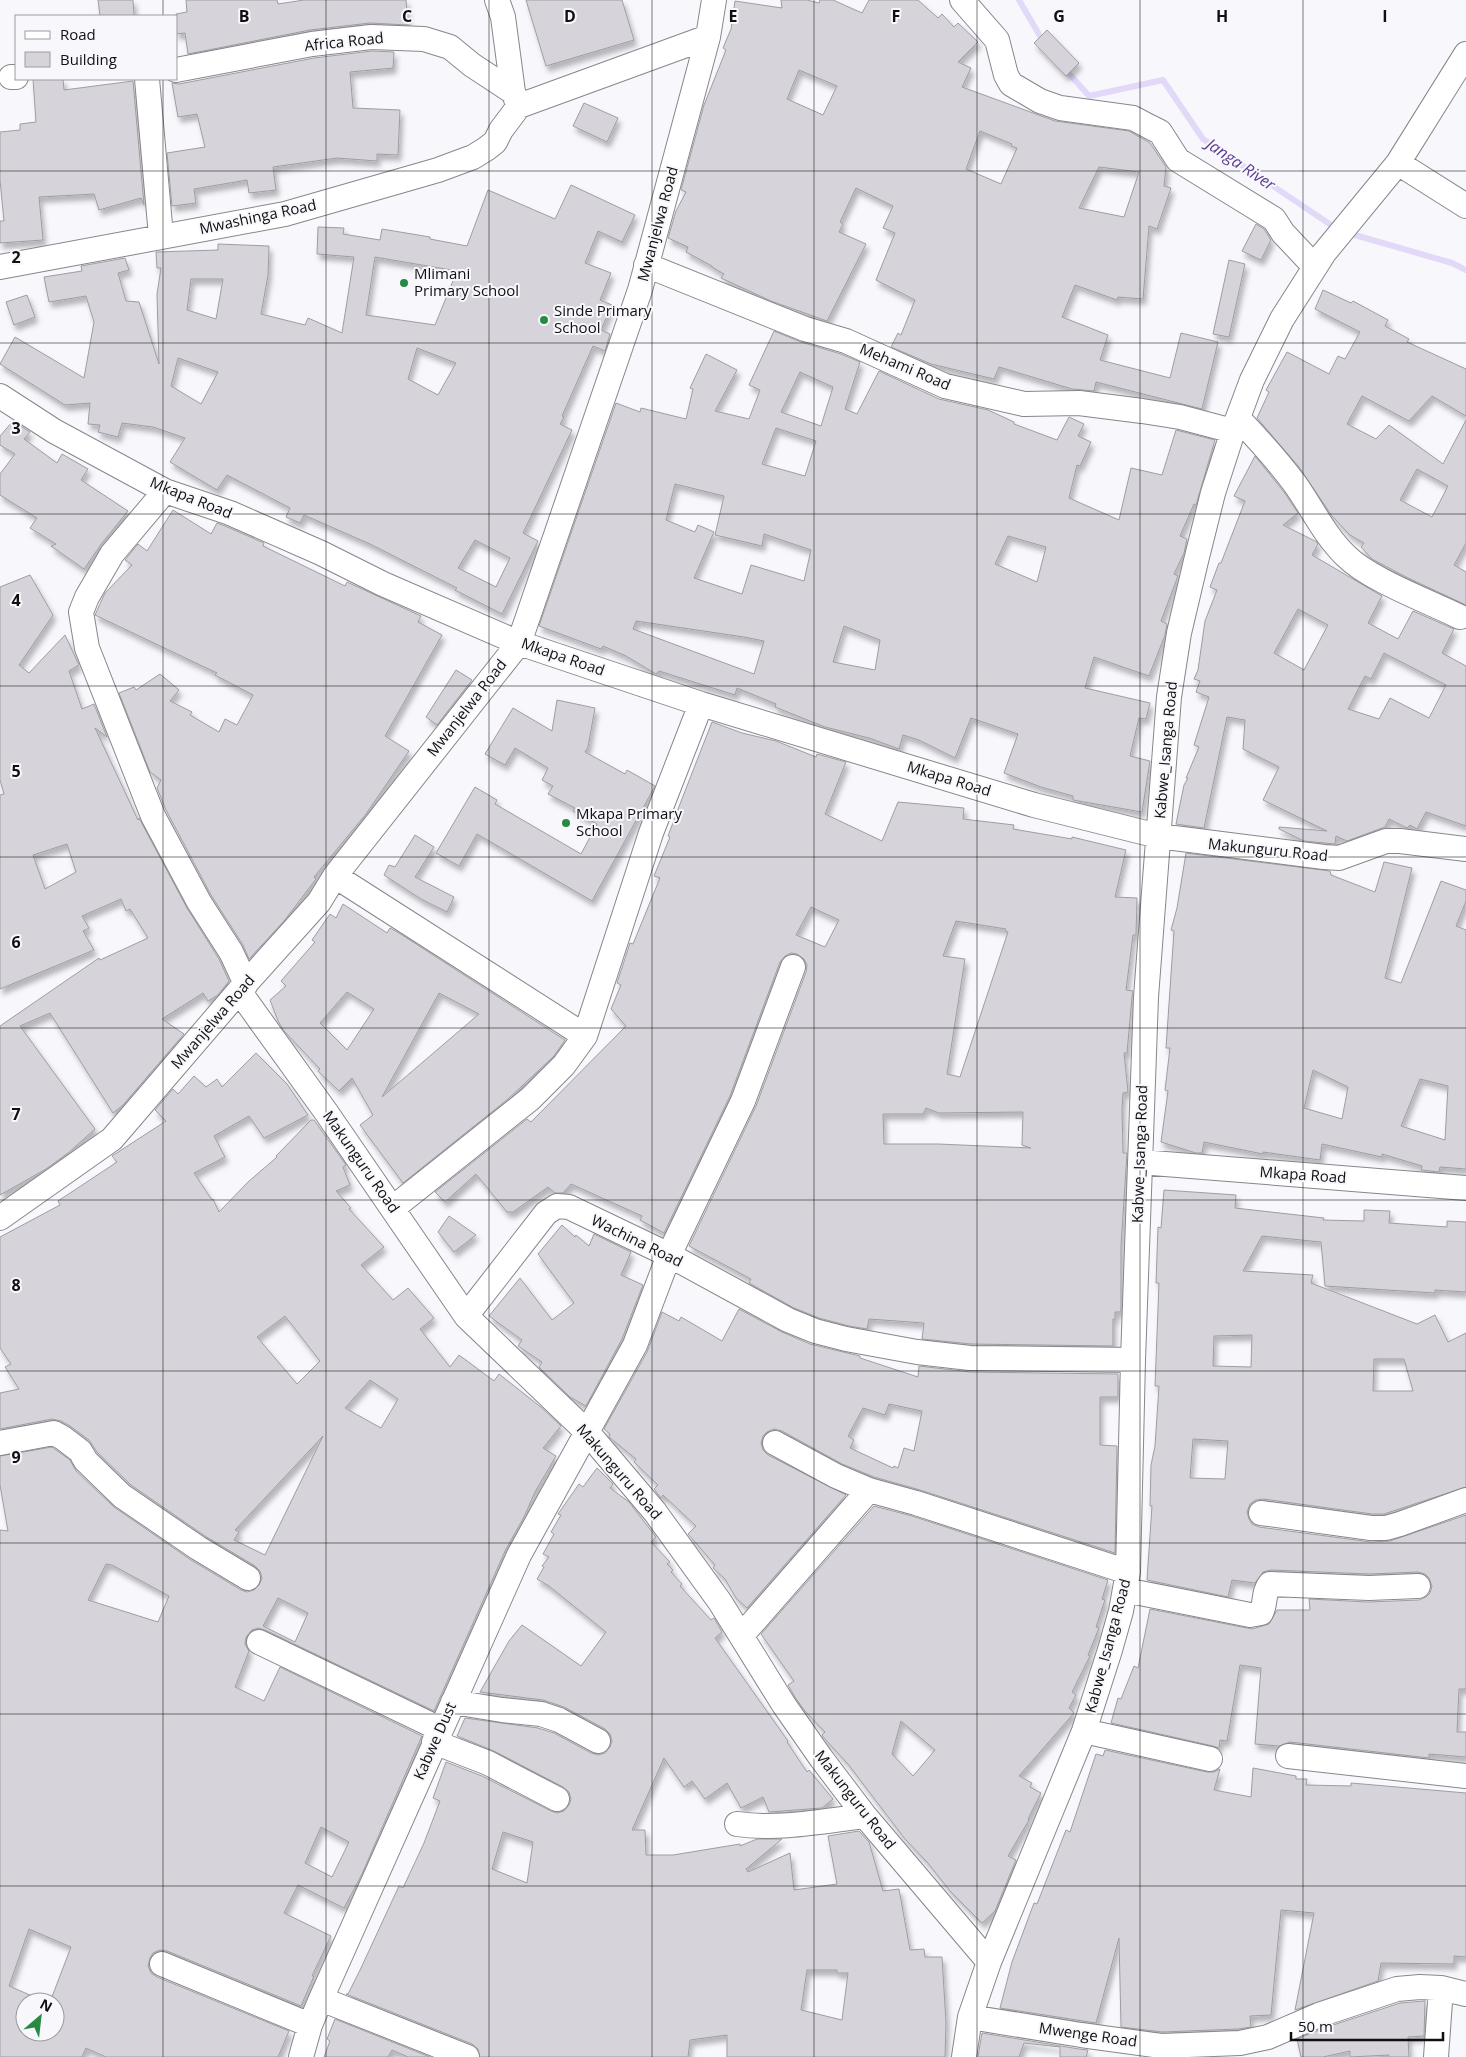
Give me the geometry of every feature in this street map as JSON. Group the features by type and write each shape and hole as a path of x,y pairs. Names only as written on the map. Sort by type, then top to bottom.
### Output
{"street":[{"path":"497,0 503,17 516,99 708,37"},
{"name":"Mwanjelwa Road","path":"0,1218 112,1139 242,987 319,902 335,876 519,643 636,300 708,37 714,0"},
{"path":"962,0 997,40 1006,74 1011,84 1040,101 1060,108 1133,118 1160,132 1178,160 1274,219 1283,233 1319,260"},
{"name":"Africa Road","path":"178,70 312,44 371,36 424,39 450,47 516,99"},
{"name":"Kabwe_Isanga Road","path":"964,2057 970,2017 989,1962 1084,1731 1110,1650 1126,1581 1146,997 1158,836 1170,697 1179,634 1213,493 1252,380 1282,319 1319,260 1398,163 1466,54"},
{"path":"147,80 161,236"},
{"name":"Mwashinga Road","path":"0,267 285,214 438,170 473,157 495,142 516,99"},
{"path":"1398,163 1466,206"},
{"name":"Mehami Road","path":"646,266 805,329 846,342 945,386 1024,404 1079,403 1236,424"},
{"name":"Mkapa Road","path":"0,396 54,431 165,491 230,513 321,553 384,584 519,643 701,704 1034,805 1158,836"},
{"path":"1236,424 1270,451 1345,556 1361,569 1460,616"},
{"name":"Makunguru Road","path":"165,491 112,554 87,597 81,612 87,648 153,816 199,902 231,952 242,987 466,1316 588,1433 655,1512 742,1635 794,1720 821,1758 865,1816 989,1962"},
{"path":"394,1208 530,1099 564,1065 584,1036 651,834 701,704"},
{"name":"Makunguru Road","path":"1158,836 1339,858 1386,841 1466,849"},
{"path":"335,876 584,1036"},
{"name":"Kabwe Dust","path":"301,2057 310,2025 437,1735 519,1555 635,1345 669,1255 743,1101 793,967"},
{"name":"Mkapa Road","path":"1140,1162 1466,1188"},
{"name":"Wachina Road","path":"466,1316 546,1213 558,1206 569,1207 669,1255 788,1320 815,1331 846,1339 917,1352 970,1358 1133,1360"},
{"path":"0,1443 54,1433 80,1451 86,1461 122,1496 198,1548 248,1578"},
{"path":"775,1443 836,1476 869,1490 916,1503 1126,1581 1250,1614 1261,1613 1266,1589 1270,1584 1369,1588 1418,1586"},
{"path":"742,1635 869,1490"},
{"path":"1261,1513 1371,1528 1386,1528 1466,1500"},
{"path":"259,1642 557,1799"},
{"path":"453,1702 541,1714 559,1720 598,1741"},
{"path":"1084,1731 1210,1759"},
{"path":"1288,1756 1466,1776"},
{"path":"737,1824 756,1826 808,1824 865,1816"},
{"path":"162,1964 310,2025"},
{"path":"1436,2057 1441,1988"},
{"name":"Mwenge Road","path":"970,2017 1081,2036 1162,2046 1240,2043 1268,2037 1319,2015 1397,1989 1441,1988 1466,1994"},
{"path":"322,1999 468,2057"}],"building":[{"path":"98,0 133,0 134,15 100,15"},
{"path":"186,0 277,0 278,4 304,0 406,0 408,25 370,23 310,30 188,54 185,33 178,34 178,15 176,15 187,12"},
{"path":"526,0 622,0 634,40 546,66"},
{"path":"781,0 807,0 819,3 820,0 833,0 862,13 869,0 918,0 938,18 942,14 954,27 958,23 978,42 958,62 971,68 962,87 1055,121 1129,131 1150,143 1166,167 1164,186 1171,188 1157,229 1149,226 1143,299 1118,297 1117,300 1075,285 1062,317 1108,335 1100,360 1170,378 1181,333 1218,342 1202,409 1096,382 1094,391 1072,389 999,367 994,379 931,364 891,347 898,333 901,335 915,300 876,280 895,233 883,228 893,206 856,188 840,222 843,224 839,232 866,244 827,321 771,301 721,278 724,274 686,252 688,247 668,238 676,211 686,192 681,190 704,105 726,50 723,48 731,29 735,1 782,8","holes":["799,70 837,86 823,115 787,99","980,131 1012,144 1011,146 1017,148 1001,184 966,169","1099,167 1139,172 1124,217 1079,208"]},
{"path":"1047,30 1079,63 1066,76 1034,43"},
{"path":"372,51 394,52 393,68 350,72 353,108 400,110 398,155 377,154 377,161 337,158 273,167 276,190 249,193 247,180 194,189 196,203 172,206 167,153 205,147 197,114 178,117 172,83 179,84 314,58"},
{"path":"33,80 63,80 64,90 133,81 144,205 141,198 99,210 94,194 39,197 43,240 0,243 0,221 4,221 0,180 0,132 20,130 20,124 36,122"},
{"path":"584,103 618,118 607,142 573,126"},
{"path":"571,185 635,215 622,242 598,231 585,263 611,273 600,300 612,305 601,330 610,334 605,351 593,346 562,416 564,417 560,424 572,430 523,533 538,541 502,614 455,590 457,588 370,544 304,515 300,523 286,517 290,508 227,475 217,490 170,462 185,438 153,427 122,423 118,437 98,432 100,425 88,424 90,403 65,405 0,364 15,337 84,378 94,322 86,296 49,302 44,277 82,271 81,266 125,258 129,270 118,273 126,301 139,302 159,364 157,294 161,268 157,268 156,252 218,250 218,244 269,246 268,275 261,314 305,325 308,318 342,333 354,257 317,254 318,227 344,228 343,234 380,240 382,229 430,237 430,239 467,246 488,190 555,219","holes":["375,257 457,271 435,325 366,315","191,279 223,279 216,319 187,310","417,348 456,363 438,395 408,379","178,358 218,372 201,404 171,386","475,540 510,558 496,587 458,568"]},
{"path":"1256,224 1264,229 1271,240 1261,260 1242,251"},
{"path":"1229,260 1245,264 1229,337 1213,334"},
{"path":"1323,290 1351,303 1353,301 1388,320 1385,326 1409,339 1407,342 1466,369 1466,416 1432,396 1409,421 1362,396 1347,424 1376,439 1389,425 1443,464 1466,420 1466,543 1454,565 1466,572 1466,605 1372,559 1361,547 1364,543 1350,535 1332,516 1299,467 1257,418 1269,392 1266,390 1287,352 1329,374 1338,356 1345,359 1360,332 1315,309","holes":["1417,469 1448,486 1432,517 1400,500"]},
{"path":"27,295 35,317 14,325 6,302"},
{"path":"774,331 860,362 845,409 857,414 879,371 939,399 988,410 1014,422 1014,424 1057,440 1069,417 1084,424 1078,436 1091,442 1080,466 1077,465 1069,498 1119,520 1131,468 1162,475 1176,430 1215,440 1196,505 1194,504 1180,536 1187,539 1184,553 1174,574 1178,576 1161,621 1167,624 1165,635 1149,676 1094,657 1085,688 1150,703 1146,719 1139,718 1130,756 1150,761 1142,812 1073,800 1073,796 1041,787 1004,773 1018,734 971,718 955,758 919,740 903,735 899,749 869,738 825,727 775,707 776,704 737,688 735,695 659,671 656,674 626,656 603,646 601,649 539,626 616,403 640,412 641,408 686,419 693,389 690,388 706,354 737,370 715,411 749,419 760,390 749,385","holes":["800,372 833,387 821,426 781,412","776,428 816,441 805,476 762,464","675,484 724,496 715,535 762,546 764,534 811,550 804,581 751,565 742,594 694,578 714,532 698,525 695,532 666,520","1008,536 1046,547 1037,582 995,564","636,621 764,641 754,674 633,629","844,626 880,640 875,670 833,662"]},
{"path":"13,421 30,432 24,439 57,463 62,454 88,469 81,480 128,511 84,569 51,546 56,544 30,528 37,518 0,495 0,474 15,454 0,445 0,436"},
{"path":"1255,456 1298,513 1283,525 1317,542 1318,544 1312,555 1382,596 1368,623 1398,639 1413,611 1454,629 1442,653 1466,666 1466,826 1426,812 1417,829 1410,825 1407,828 1389,819 1385,827 1347,841 1336,836 1335,844 1304,841 1279,829 1279,827 1327,831 1263,800 1279,767 1243,749 1245,720 1227,717 1204,828 1176,824 1184,785 1188,778 1186,778 1199,747 1194,745 1209,697 1196,692 1200,681 1194,679 1198,670 1205,621 1217,590 1210,587 1245,501 1234,496","holes":["1298,609 1328,625 1304,670 1274,653","1384,653 1446,685 1429,718 1390,698 1379,719 1348,709 1365,676 1371,679"]},
{"path":"173,510 211,534 217,523 264,543 263,546 345,586 347,582 421,616 418,622 442,635 385,736 409,751 366,814 314,877 316,879 284,921 249,959 243,945 211,895 166,810 157,788 161,780 150,772 119,693 134,687 136,690 160,674 179,690 170,701 192,712 190,715 219,732 225,719 237,725 253,695 215,675 217,673 95,615 105,593 132,565 125,560 138,544 147,551"},
{"path":"30,575 53,615 19,665 29,673 65,635 79,665 69,671 82,709 94,704 107,737 95,728 138,820 139,818 187,908 219,959 229,981 218,995 208,1001 203,993 162,1019 184,1034 123,1105 113,1113 50,1013 20,1026 95,1129 68,1153 46,1169 0,1195 0,1026 99,958 100,960 148,938 130,909 126,911 121,899 82,916 89,928 83,931 94,950 0,989 0,795 4,794 0,780 0,587","holes":["67,844 76,872 45,889 33,855"]},
{"path":"456,670 472,680 437,725 426,717"},
{"path":"557,700 595,708 588,747 585,752 625,774 627,770 655,786 592,901 477,834 459,866 436,853 475,787 497,800 495,804 581,854 597,824 573,811 575,808 548,794 553,786 542,780 548,768 515,748 505,765 485,754 513,708 552,731"},
{"path":"712,722 742,733 776,741 816,757 817,754 846,762 825,814 882,841 898,802 964,808 963,819 1014,825 1013,829 1072,839 1072,837 1126,850 1115,897 1137,898 1136,935 1133,935 1126,990 1133,991 1127,1053 1124,1053 1128,1092 1123,1093 1122,1109 1123,1153 1127,1153 1121,1246 1121,1312 1115,1312 1115,1319 1113,1319 1113,1346 971,1344 922,1339 924,1323 869,1319 867,1329 849,1326 819,1318 794,1308 749,1283 751,1279 689,1246 756,1106 806,972 807,965 804,959 797,954 791,953 780,962 730,1096 664,1233 640,1220 642,1216 571,1184 563,1193 555,1193 548,1187 513,1212 507,1212 476,1174 445,1202 435,1192 527,1119 531,1122 626,1026 611,1009 621,985 617,983 630,943 633,944 660,878 654,876","holes":["811,907 839,920 825,947 796,935","956,921 1006,929 1005,931 1008,932 960,1077 947,1074 965,959 943,956","926,1108 939,1113 1023,1112 1022,1145 1031,1148 884,1144 883,1114 923,1114"]},
{"path":"415,835 434,847 415,877 454,897 447,912 421,899 384,875 389,865 395,867"},
{"path":"1186,853 1330,871 1331,875 1375,892 1384,862 1412,868 1385,978 1401,983 1441,881 1466,890 1466,901 1456,926 1466,930 1466,1169 1440,1167 1439,1172 1421,1170 1422,1166 1382,1154 1382,1157 1322,1144 1320,1160 1263,1152 1263,1154 1204,1142 1202,1153 1196,1153 1161,1142 1168,1091 1165,1090 1170,1048 1166,1048 1174,931 1171,930 1177,908","holes":["1313,1070 1348,1087 1342,1119 1304,1108","1420,1079 1448,1086 1445,1140 1401,1126"]},
{"path":"343,904 387,933 390,928 565,1040 554,1056 508,1099 403,1183 360,1125 373,1115 352,1078 339,1091 318,1071 320,1069 284,1031 270,1000 286,986 281,981 315,942 312,940 330,914 336,918","holes":["347,992 374,1009 347,1050 320,1023","439,993 479,1014 382,1097"]},
{"path":"256,1053 287,1084 308,1115 264,1138 249,1116 214,1136 225,1157 194,1173 213,1199 219,1212 248,1182 277,1157 311,1120 314,1120 346,1165 343,1167 350,1185 336,1191 351,1208 349,1209 384,1247 361,1265 393,1300 408,1288 434,1318 420,1329 450,1367 459,1355 494,1381 499,1374 542,1408 561,1426 543,1448 556,1456 506,1549 434,1711 265,1630 258,1628 252,1630 246,1637 245,1644 249,1651 235,1687 264,1701 280,1667 422,1736 362,1874 344,1908 298,1885 284,1913 331,1936 312,1976 314,1976 301,2006 167,1951 160,1950 153,1953 150,1958 148,1966 151,1973 157,1977 289,2031 278,2057 106,2057 86,2048 82,2057 0,2057 0,1530 8,1531 0,1485 0,1456 52,1447 70,1460 76,1471 114,1507 191,1560 247,1592 254,1590 262,1578 260,1571 255,1566 205,1536 131,1485 97,1452 89,1440 70,1426 52,1419 0,1429 0,1393 19,1389 5,1367 11,1364 0,1348 0,1237 60,1205 58,1201 117,1162 112,1156 166,1121 155,1110 173,1089 178,1094 194,1076 206,1087 217,1079 222,1087","holes":["285,1316 320,1361 297,1384 257,1337","370,1380 398,1399 381,1428 345,1408","323,1436 265,1555 234,1540 239,1532 235,1530","106,1564 112,1565 169,1596 158,1622 88,1600","278,1598 308,1613 295,1642 263,1626","321,1827 349,1842 332,1877 305,1863","29,1929 71,1947 54,1992 65,1992 65,2042 15,2042 15,1992 23,1992 9,1986"]},
{"path":"1164,1190 1236,1195 1235,1208 1324,1218 1323,1220 1364,1221 1364,1210 1390,1211 1389,1223 1447,1227 1447,1221 1466,1222 1466,1292 1435,1290 1435,1293 1325,1286 1321,1242 1262,1236 1243,1271 1313,1275 1311,1283 1417,1324 1435,1315 1448,1342 1466,1333 1466,1487 1384,1514 1263,1499 1256,1500 1250,1504 1247,1512 1252,1524 1259,1527 1371,1542 1390,1541 1466,1515 1466,1689 1459,1689 1457,1732 1466,1732 1466,1757 1429,1754 1429,1758 1290,1742 1279,1746 1255,1744 1261,1668 1240,1665 1227,1741 1220,1740 1219,1748 1111,1723 1118,1698 1121,1699 1134,1666 1138,1668 1150,1609 1252,1629 1269,1624 1277,1610 1310,1610 1309,1599 1368,1602 1419,1600 1430,1593 1432,1586 1425,1574 1418,1572 1369,1574 1271,1570 1263,1572 1255,1583 1232,1580 1228,1597 1147,1580 1152,1506 1150,1506 1151,1465 1155,1446 1159,1386 1155,1386 1159,1283 1156,1283 1158,1227 1161,1228","holes":["1252,1335 1251,1367 1213,1366 1214,1336","1374,1359 1404,1359 1413,1391 1373,1391","1193,1439 1228,1441 1225,1479 1190,1478"]},
{"path":"449,1216 476,1235 454,1252 438,1232"},
{"path":"562,1225 589,1246 594,1234 631,1252 621,1275 643,1285 622,1339 586,1406 570,1397 539,1367 542,1362 518,1346 522,1340 489,1316 520,1278 552,1320 574,1303 538,1254"},
{"path":"739,1309 782,1332 810,1344 860,1356 860,1358 918,1377 919,1366 970,1372 1118,1374 1118,1397 1100,1397 1100,1445 1117,1446 1115,1553 874,1477 842,1464 782,1431 774,1429 763,1436 761,1443 763,1450 768,1455 846,1495 747,1608 736,1598 725,1579 713,1568 715,1565 688,1534 696,1526 663,1495 661,1498 654,1489 658,1485 634,1462 636,1459 609,1437 610,1434 604,1429 647,1352 662,1312 679,1321 681,1317 722,1341","holes":["889,1404 922,1411 914,1451 904,1448 898,1468 894,1466 893,1468 850,1448 854,1440 848,1436 863,1408 885,1415"]},
{"path":"597,1468 613,1484 610,1488 629,1502 656,1537 651,1542 670,1562 667,1564 673,1570 671,1572 682,1584 680,1586 711,1620 714,1618 722,1632 715,1638 788,1741 807,1772 809,1770 833,1799 822,1808 769,1812 763,1797 741,1808 727,1783 705,1799 692,1781 684,1787 664,1758 632,1830 645,1830 646,1855 673,1855 740,1844 740,1846 757,1839 782,1839 746,1869 748,1872 790,1853 794,1890 837,1884 828,1836 859,1831 869,1842 883,1891 899,1889 910,1950 924,1949 925,1957 942,1957 946,2023 945,2057 727,2057 727,2035 690,2040 688,2057 480,2057 478,2049 472,2044 346,1994 348,1994 361,1968 399,1886 403,1888 424,1843 440,1801 433,1798 446,1762 482,1776 551,1811 557,1813 564,1811 569,1805 571,1799 569,1792 563,1787 494,1751 457,1736 465,1718 538,1728 554,1733 598,1755 605,1753 610,1747 612,1741 610,1734 605,1729 564,1707 543,1700 480,1692 509,1641 522,1625 581,1666 606,1632 549,1586 537,1579 544,1567 542,1566 549,1557 543,1554 554,1534 551,1532 561,1515 558,1514 579,1484 583,1487","holes":["503,1832 533,1842 527,1883 492,1869","807,1970 837,1970 837,1973 848,1973 842,2020 801,2010"]},
{"path":"874,1506 912,1516 1108,1580 1102,1599 1105,1600 1096,1627 1099,1628 1088,1655 1090,1656 1072,1692 1076,1695 1069,1708 1074,1713 1019,1776 1032,1783 1030,1787 1041,1793 1029,1820 1008,1856 1016,1860 995,1911 982,1923 951,1892 927,1862 905,1839 848,1764 824,1738 822,1735 825,1732 804,1710 795,1697 788,1685 794,1681 761,1634","holes":["901,1721 935,1750 913,1776 892,1754"]},
{"path":"1105,1750 1207,1772 1214,1772 1220,1769 1214,1790 1251,1797 1253,1768 1296,1776 1296,1779 1307,1779 1306,1785 1351,1786 1351,1783 1466,1793 1466,1957 1454,1956 1454,1964 1381,1963 1378,1981 1295,2010 1314,1913 1281,1910 1271,2015 1250,2016 1251,2027 1162,2032 1121,2027 1119,1938 1096,2023 1000,2008 1012,1962 1034,1903 1037,1904 1066,1830 1070,1832 1096,1754 1103,1756"},
{"path":"1425,2001 1424,2036 1408,2037 1409,2057 1389,2057 1389,2055 1350,2057 1350,2051 1323,2057 1301,2057 1297,2039 1400,2003"},
{"path":"335,2019 430,2057 408,2057 392,2050 388,2057 324,2057 330,2041 327,2039"},
{"path":"982,2033 1088,2050 1086,2057 1060,2057 1060,2047 1024,2043 1019,2057 978,2057"}],"waterway":[{"name":"Janga River","path":"1019,0 1044,43"},
{"name":"Janga River","path":"1064,68 1089,96 1163,80 1203,139 1337,229"},
{"name":"Janga River","path":"1348,233 1452,263 1466,270"}],"place":[{"name":"Mlimani Primary School","path":"404,283"},
{"name":"Sinde Primary School","path":"544,320"},
{"name":"Mkapa Primary School","path":"566,823"}]}
